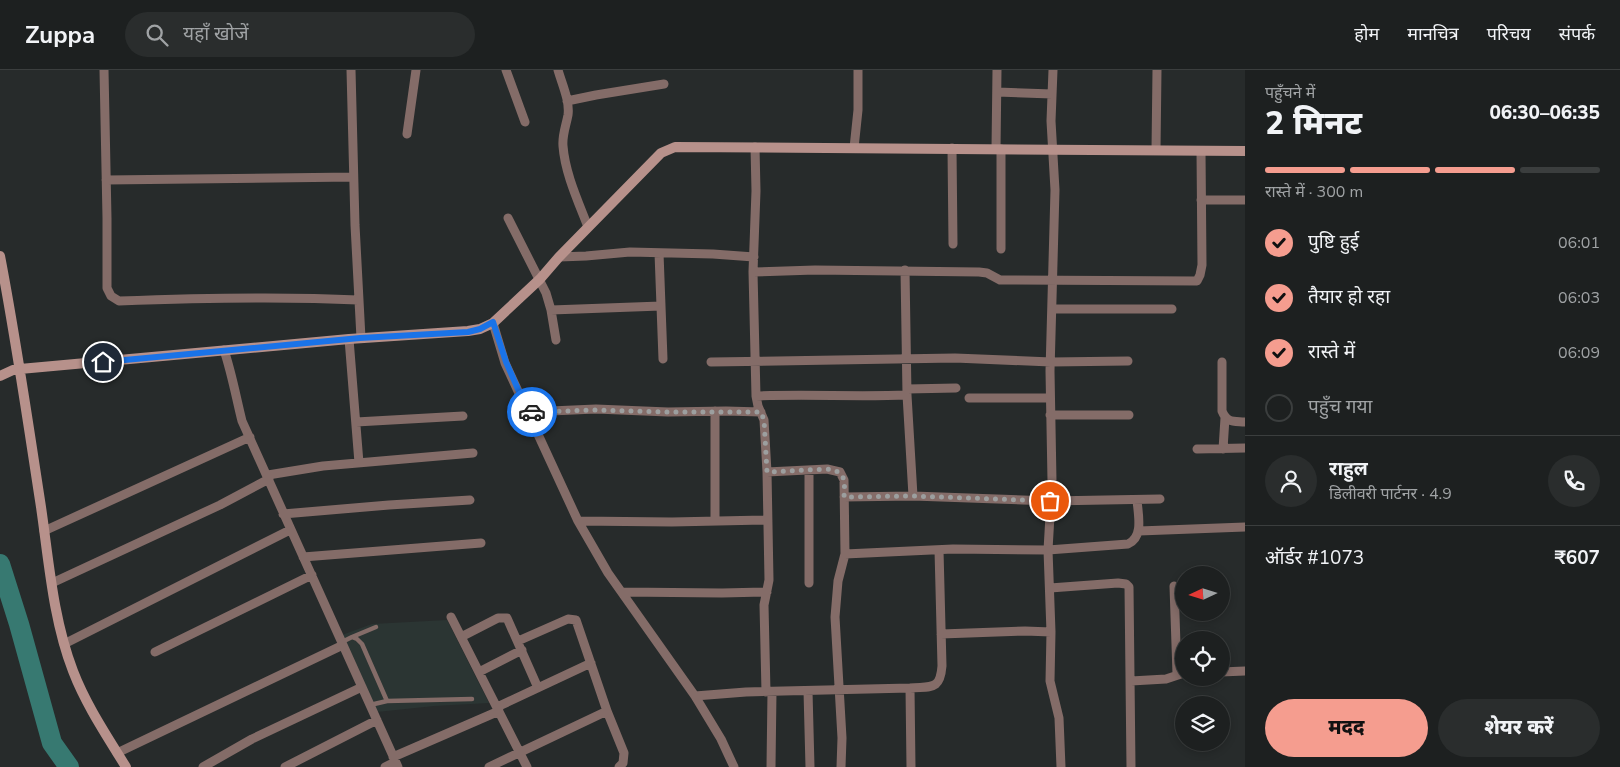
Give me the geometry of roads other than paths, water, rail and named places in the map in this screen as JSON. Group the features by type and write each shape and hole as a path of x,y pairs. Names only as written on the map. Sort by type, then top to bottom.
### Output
{"street":[{"path":"104,70 107,288 111,296 119,301 250,297 310,297 358,300"},
{"path":"351,70 353,177 360,338"},
{"path":"407,134 416,70"},
{"path":"506,70 525,122"},
{"path":"558,70 567,101 568,115 562,143 578,201 588,227"},
{"path":"854,148 858,110 858,70"},
{"path":"997,70 1001,249"},
{"path":"1053,70 1051,121 1055,190 1050,398 1052,481 1048,550 1051,632 1050,681 1059,718 1061,767"},
{"path":"1156,150 1157,70"},
{"path":"567,101 603,93 664,84"},
{"path":"997,92 1052,94"},
{"path":"3,374 20,369 360,338 468,332 480,329 493,322 540,279 559,257 661,153 668,149 683,146 1245,151"},
{"path":"755,147 756,191 753,272 756,396 764,420 767,472 769,580 764,605 771,767"},
{"path":"952,148 953,244"},
{"path":"753,272 905,270 979,272 987,273 1000,280 1196,281 1200,275 1202,265 1201,150"},
{"path":"106,180 353,177"},
{"path":"1201,200 1245,200"},
{"path":"508,218 540,279 551,310 556,340"},
{"path":"559,257 630,252 754,257"},
{"path":"659,253 663,360"},
{"path":"0,256 20,369 52,583 64,644 85,699 126,767"},
{"path":"905,270 907,392 913,496"},
{"path":"551,310 661,306"},
{"path":"1053,309 1172,309"},
{"path":"493,322 506,362 578,521 608,573 695,696 721,739 734,767"},
{"path":"348,339 359,463"},
{"path":"224,350 242,421 269,477 290,530 396,762"},
{"path":"711,362 907,358 962,358 1051,362 1128,361"},
{"path":"1222,362 1222,411 1225,418 1223,449"},
{"path":"756,396 802,394 862,397 956,388"},
{"path":"969,398 1050,398"},
{"path":"528,412 596,410 761,412"},
{"path":"714,411 715,521"},
{"path":"1050,415 1129,415"},
{"path":"356,422 463,416"},
{"path":"1225,418 1231,421 1245,422"},
{"path":"44,531 250,437"},
{"path":"1197,449 1245,448"},
{"path":"52,583 220,505 269,477 323,466 474,453"},
{"path":"767,472 827,469 840,472 844,480 845,554 838,581 835,617 842,738 841,767"},
{"path":"809,470 809,583"},
{"path":"844,497 913,496 1050,501 1160,499"},
{"path":"283,514 389,504 470,500"},
{"path":"845,554 939,550 1048,550 1128,544 1136,539 1139,531 1137,500"},
{"path":"578,521 768,520"},
{"path":"1139,531 1245,527"},
{"path":"64,644 290,530"},
{"path":"303,556 481,543"},
{"path":"695,696 910,688 938,684 942,666 939,550"},
{"path":"155,652 312,575"},
{"path":"1050,588 1118,583 1126,584 1129,587 1131,767"},
{"path":"1174,586 1177,631"},
{"path":"623,592 766,592"},
{"path":"451,617 527,767"},
{"path":"461,637 498,618 504,617 509,620 538,688"},
{"path":"518,641 568,619 574,619 578,622 607,711 624,753 623,763 618,767"},
{"path":"941,634 1051,632"},
{"path":"117,753 342,643"},
{"path":"479,672 522,650"},
{"path":"384,767 591,663"},
{"path":"1230,672 1245,671"},
{"path":"1131,681 1159,680 1175,675"},
{"path":"203,767 252,739 362,687"},
{"path":"910,688 911,767"},
{"path":"808,691 810,767"},
{"path":"489,767 607,711"},
{"path":"285,767 377,720"}],"lane":[{"path":"342,643 376,627"},
{"path":"352,637 362,644 387,701"},
{"path":"370,705 387,701 472,698"}],"waterway":[{"path":"0,564 19,624 52,743 69,767"}]}
